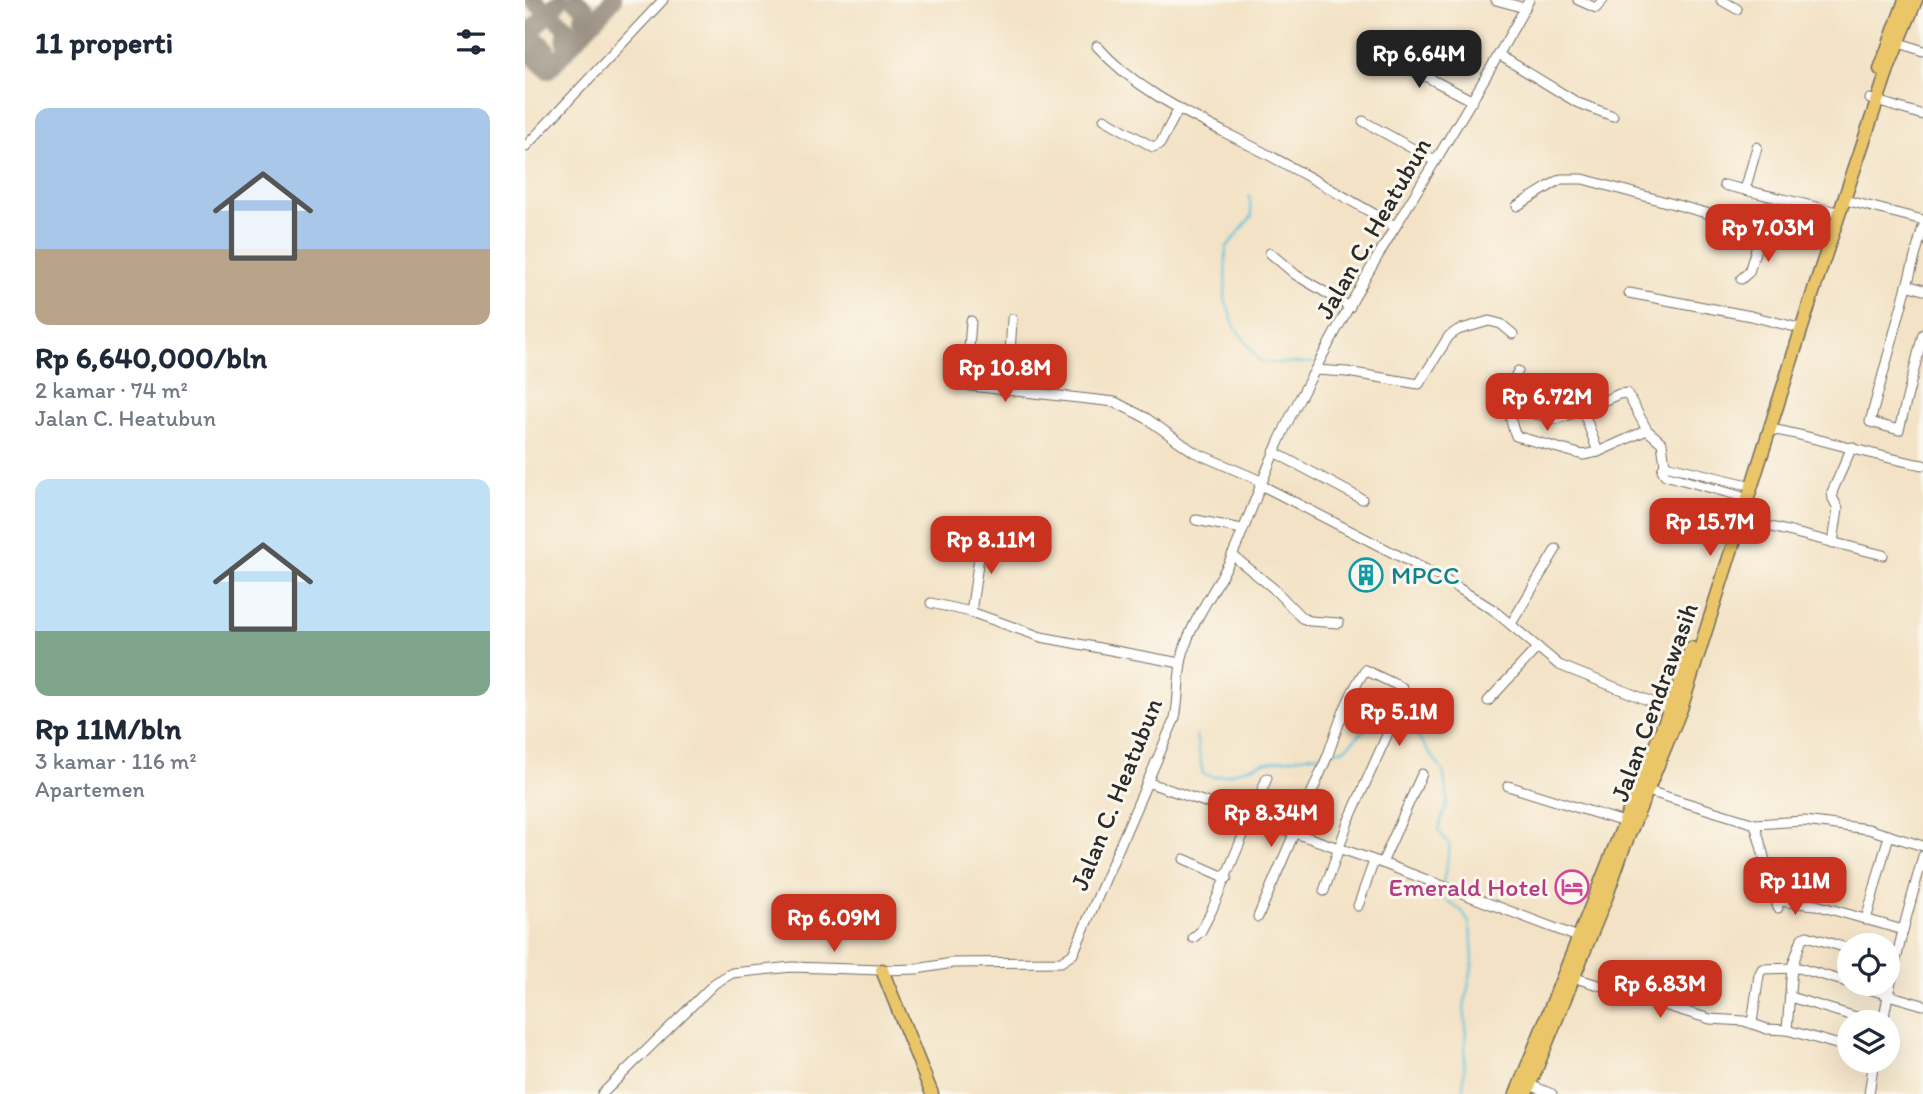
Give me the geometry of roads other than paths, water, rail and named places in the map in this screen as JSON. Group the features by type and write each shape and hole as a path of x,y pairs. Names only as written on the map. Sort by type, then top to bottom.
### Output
{"main road":[{"name":"Jalan Cendrawasih","path":"1528,1090 1681,709 1740,519 1845,200 1905,0"},
{"name":"Jalan Cendrawasih","path":"1516,1094 1670,709 1833,211 1874,100 1916,0"},
{"path":"882,970 932,1094"}],"street":[{"path":"525,147 663,0"},
{"path":"1496,0 1527,4"},
{"path":"1578,0 1596,8 1603,0"},
{"path":"1721,0 1737,9"},
{"name":"Jalan C. Heatubun","path":"602,1094 715,983 732,973 792,967 882,970 917,969 952,963 1061,962 1073,954 1175,718 1180,663 1193,628 1232,555 1274,452 1315,370 1395,226 1473,101 1527,4"},
{"path":"1900,43 1923,51"},
{"path":"1097,46 1122,72 1179,108 1395,226"},
{"path":"1379,52 1473,101"},
{"path":"1499,55 1578,103 1613,116"},
{"path":"1874,100 1923,115"},
{"path":"1104,118 1153,147 1160,144 1179,108"},
{"path":"1363,121 1435,161"},
{"path":"1745,190 1757,147"},
{"path":"1517,205 1568,178 1583,179 1822,245"},
{"path":"1724,185 1833,211"},
{"path":"1845,200 1923,220"},
{"path":"1923,227 1919,258 1907,285 1870,422 1899,430 1923,334"},
{"path":"1741,279 1749,272 1762,229"},
{"path":"1270,253 1296,275 1350,307"},
{"path":"1907,285 1923,290"},
{"path":"1629,293 1795,327"},
{"path":"1008,390 1012,319"},
{"path":"971,320 967,377 971,386 1120,403 1194,452 1260,483 1442,578 1492,609 1559,665 1670,709"},
{"path":"1315,370 1347,372 1419,384 1426,377 1433,359 1449,336 1458,330 1489,321 1501,324 1513,334"},
{"path":"1518,371 1511,387 1510,408 1514,433 1521,439 1583,455 1598,452 1647,430"},
{"path":"1510,408 1557,419 1626,392 1633,400 1647,430 1662,443 1665,465 1662,470 1665,475 1742,490"},
{"path":"1583,410 1598,452"},
{"path":"1770,429 1814,437 1895,460 1922,463"},
{"path":"1833,543 1838,508 1832,492 1852,447"},
{"path":"1274,452 1362,499"},
{"path":"1740,519 1883,555"},
{"path":"1196,520 1242,529"},
{"path":"971,612 982,537"},
{"path":"1511,624 1556,549"},
{"path":"1232,555 1273,588 1302,618 1339,623"},
{"path":"931,603 971,612 1041,637 1180,663"},
{"path":"1488,701 1538,647"},
{"path":"1258,917 1328,755 1331,740 1352,689 1366,670 1371,671 1403,688 1405,695 1338,848 1324,891"},
{"path":"1358,906 1422,774"},
{"path":"1193,938 1205,925 1227,878 1267,778"},
{"path":"1147,782 1378,862 1578,937"},
{"path":"1508,786 1624,822"},
{"path":"1648,792 1755,824 1804,821 1868,829 1923,846"},
{"path":"1755,824 1777,904 1816,905 1903,930"},
{"path":"1866,920 1889,835"},
{"path":"1900,938 1923,856"},
{"path":"1184,859 1227,878"},
{"path":"1787,1030 1792,967 1802,938 1805,936 1837,945"},
{"path":"1752,1023 1761,969 1792,967 1837,979"},
{"path":"1573,977 1707,1018 1787,1030 1837,1044"},
{"path":"1892,996 1923,1005"},
{"path":"1790,997 1837,1011"},
{"path":"1869,1094 1872,1073"},
{"path":"1528,1090 1552,1094"}],"waterway":[{"path":"1249,196 1252,216 1226,248 1225,299 1235,327 1261,363 1313,363"},
{"path":"1332,752 1344,749 1370,725 1386,727"},
{"path":"1395,728 1408,729 1415,733 1443,771 1448,800 1438,830 1450,846 1443,883"},
{"path":"1196,735 1203,774 1214,777 1262,763 1326,753"},
{"path":"1441,888 1439,896 1462,911 1469,923 1472,942 1473,962 1464,1008 1466,1026 1463,1094"}],"place":[{"name":"MPCC","path":"1366,575"},
{"name":"Emerald Hotel","path":"1572,887"}]}
